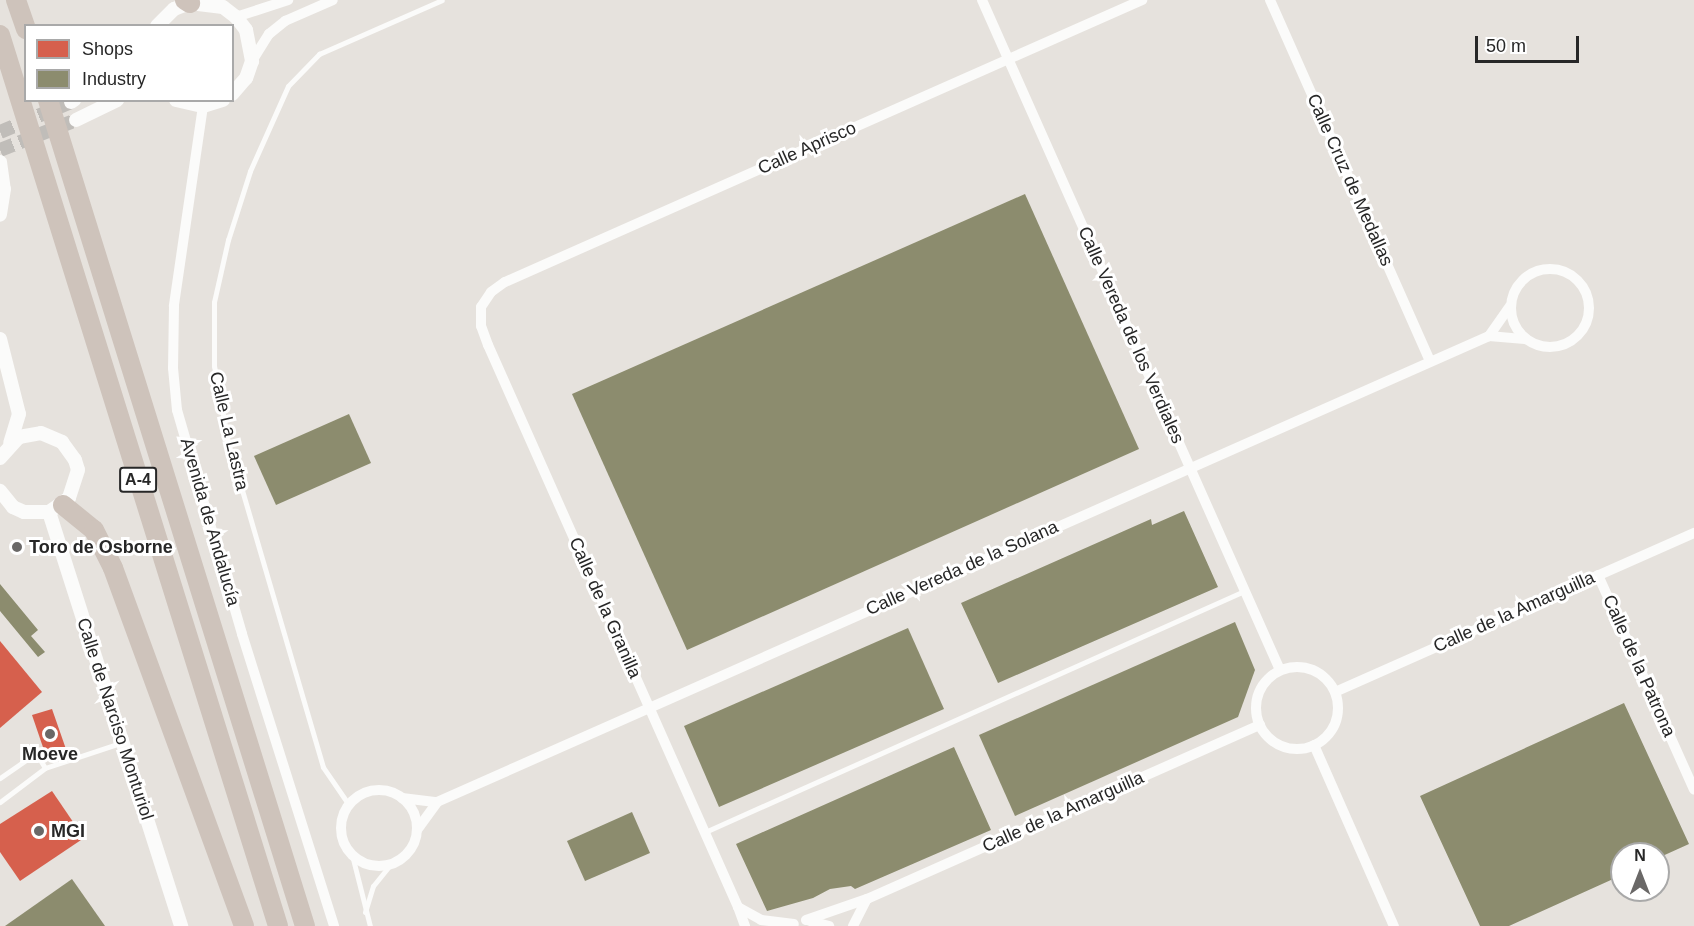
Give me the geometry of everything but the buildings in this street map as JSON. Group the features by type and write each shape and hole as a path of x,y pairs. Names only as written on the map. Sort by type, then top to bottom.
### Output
{"highway":[{"path":"16,0 24,24"},
{"name":"A-4","path":"0,35 278,926"},
{"name":"A-4","path":"49,102 305,926"},
{"path":"56,509 87,522 105,549 244,926"}],"street":[{"path":"237,17 288,0"},
{"path":"234,92 246,78 268,34 285,21 333,0"},
{"name":"Calle Vereda de los Verdiales","path":"982,0 1280,670"},
{"name":"Calle Aprisco","path":"481,307 491,292 505,282 1142,0"},
{"name":"Calle Cruz de Medallas","path":"1270,0 1431,361"},
{"path":"159,24 174,9 187,2 223,7 237,17 249,38 252,62"},
{"path":"76,120 113,102"},
{"path":"185,102 203,106 216,102"},
{"name":"Avenida de Andalucía","path":"203,106 174,306 173,368 177,410 242,634 334,926"},
{"path":"0,162 4,189 0,215"},
{"path":"1489,336 1510,306 1519,282 1542,269 1567,272 1586,291 1589,316 1575,338 1550,347 1525,339 1511,319 1510,306"},
{"name":"Calle de la Granilla","path":"481,307 481,326 488,345 745,926"},
{"name":"Calle Vereda de la Solana","path":"437,802 1489,336 1525,339"},
{"path":"0,339 19,414 10,443 0,458"},
{"path":"1,496 24,512 56,509 77,482 78,470 70,450 52,436 30,434 10,443"},
{"name":"Calle de Narciso Monturiol","path":"56,509 122,742 181,926"},
{"name":"Calle de la Amarguilla","path":"1335,692 1694,533"},
{"name":"Calle de la Patrona","path":"1598,575 1694,790"},
{"path":"1296,667 1312,669 1326,678 1335,692 1335,723 1327,736 1314,745 1299,749 1283,746 1269,738 1260,725 1256,710 1258,694 1266,680 1280,670 1296,667"},
{"name":"Calle de la Amarguilla","path":"792,925 867,899 1260,725"},
{"path":"1314,745 1394,926"},
{"path":"402,798 437,802 417,830 409,852 390,865 370,865 352,855 345,846 341,825 349,805 368,792 391,792 402,798 414,812 417,830"},
{"path":"852,926 867,899"},
{"path":"738,907 761,920 792,925"},
{"path":"806,920 829,926"}],"lane":[{"name":"Calle La Lastra","path":"349,805 323,767 228,442 214,366 214,302 228,240 250,171 288,86 319,54 442,0"},
{"path":"705,832 1244,591"},
{"path":"0,802 45,768 122,742"},
{"path":"0,778 36,753 45,768"},
{"path":"352,855 365,914 370,926"},
{"path":"365,914 373,886 390,865"}],"tunnel":[{"path":"0,132 71,102"},
{"path":"0,150 76,120"}],"place":[{"name":"Toro de Osborne","path":"17,547"},
{"name":"Moeve","path":"50,734"},
{"name":"MGI","path":"39,831"}]}
